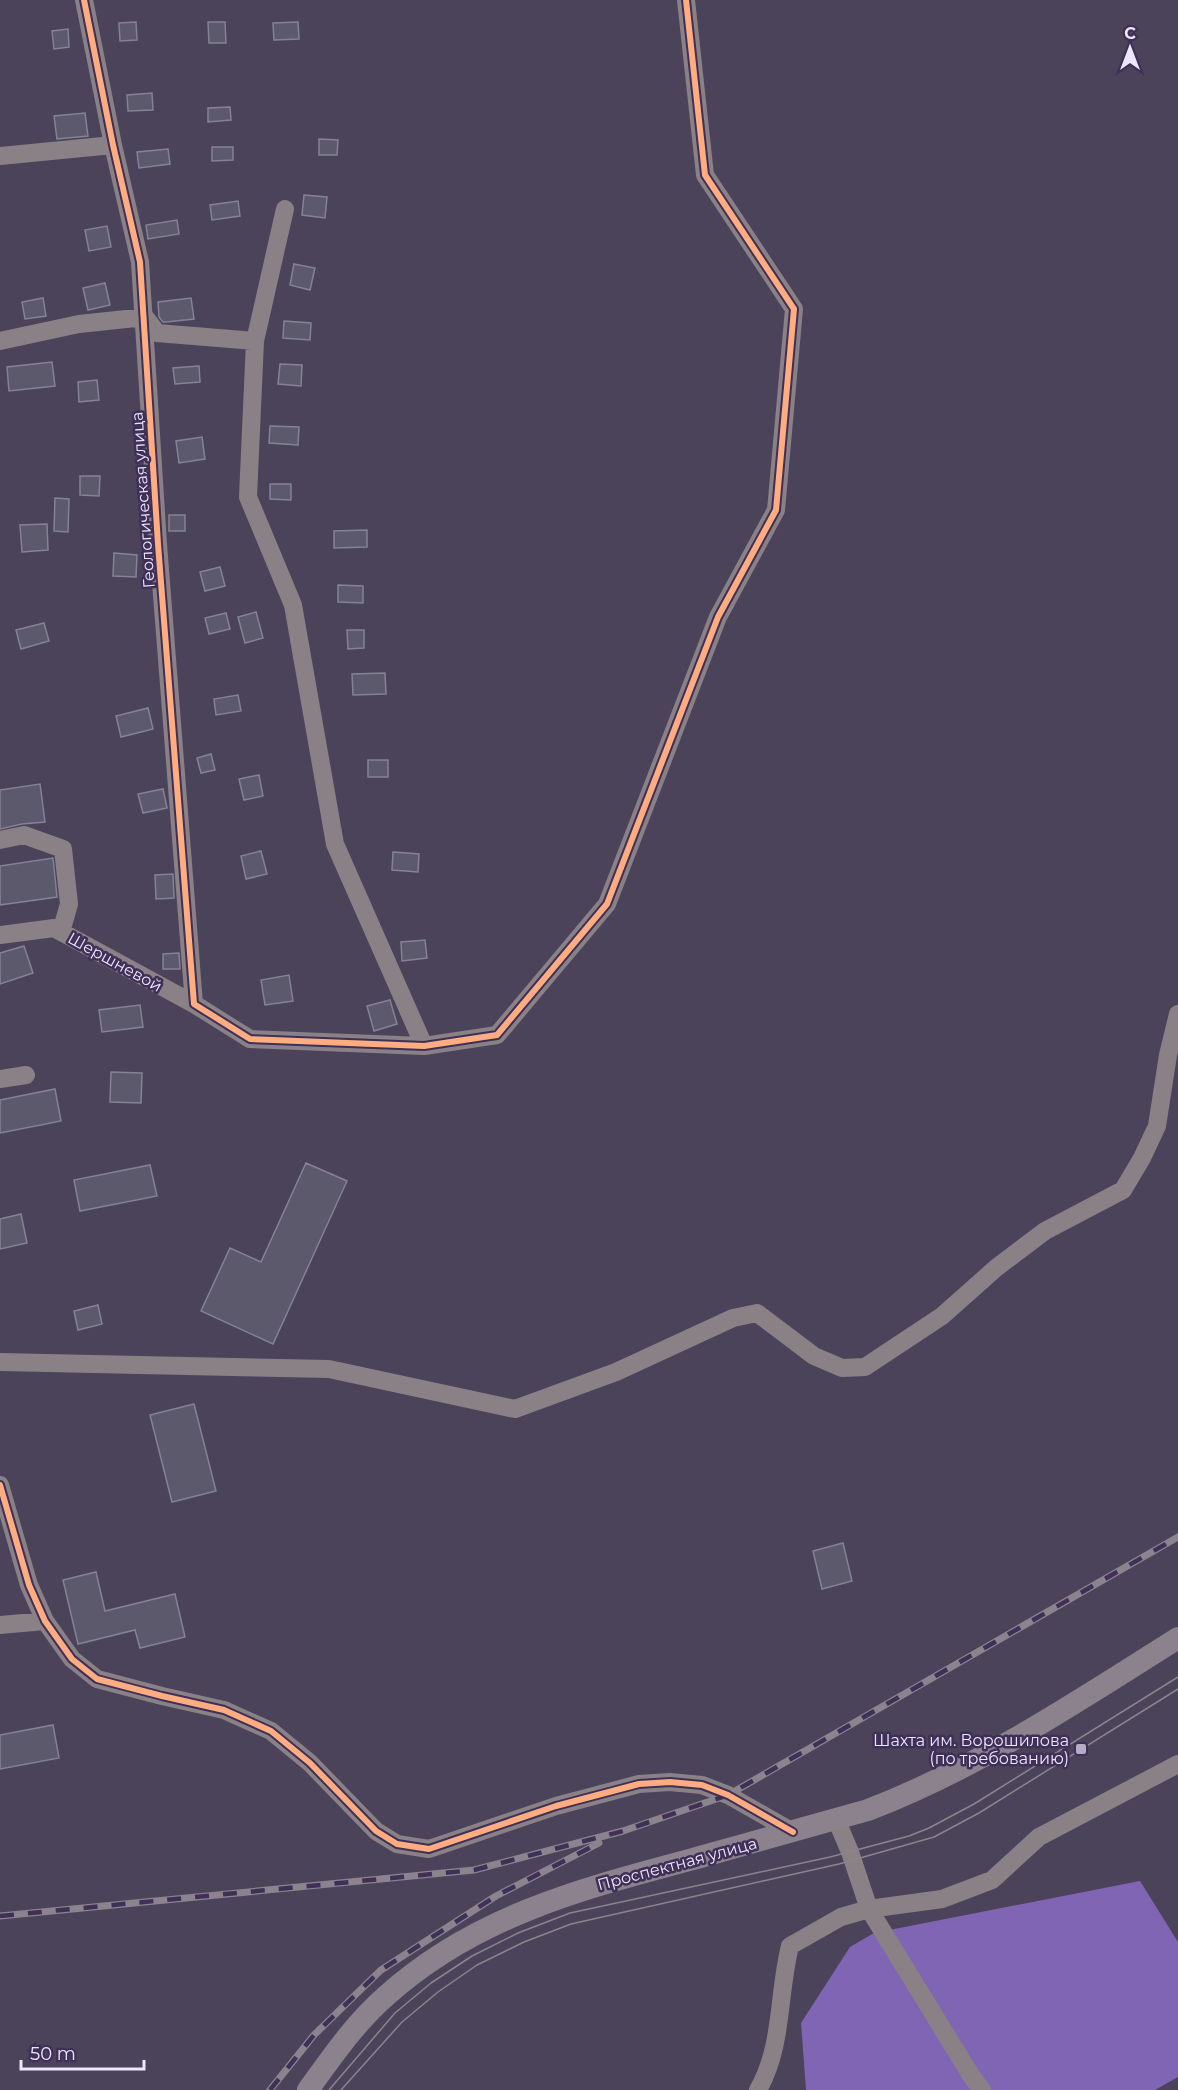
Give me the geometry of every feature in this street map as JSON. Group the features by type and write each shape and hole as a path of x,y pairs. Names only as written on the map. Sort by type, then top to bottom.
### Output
{"main road":[{"name":"Проспектная улица","path":"308,2090 353,2029 386,1996 420,1969 469,1936 519,1912 579,1891 793,1832 868,1810 904,1796 981,1758 1178,1638"}],"street":[{"name":"Геологическая улица","path":"84,0 113,145 140,262 194,1004"},
{"name":"Шершневой","path":"0,935 54,928 194,1004 250,1039 424,1046 497,1035 607,904 718,617 776,510 794,309 705,175 686,0"},
{"path":"0,156 113,145"},
{"path":"285,209 255,341 248,497 293,605 334,844 424,1046"},
{"path":"0,341 78,324 145,317 157,333 255,341"},
{"path":"0,840 24,835 63,849 69,904 61,932"},
{"path":"0,1362 329,1369 515,1409 616,1372 733,1318 757,1313 814,1356 842,1368 865,1367 942,1316 996,1268 1045,1231 1123,1190 1143,1158 1157,1126 1168,1055 1178,1014"},
{"path":"0,1079 26,1075"},
{"path":"0,1485 29,1585 45,1621 72,1659 98,1679 224,1710 271,1731 310,1763 376,1831 398,1844 429,1849 556,1806 639,1784 670,1782 702,1785 728,1795 793,1832"},
{"path":"0,1625 45,1621"},
{"path":"758,2090 767,2075 779,2027 784,1971 790,1946 841,1917 869,1909 942,1899 992,1880 1039,1837 1178,1764"},
{"path":"836,1819 869,1909 982,2090"}],"shaded area":[{"path":"1140,1881 1178,1942 1178,2077 1155,2090 806,2090 801,2023 850,1947 874,1933"}],"building":[{"path":"136,22 137,40 120,41 119,23"},
{"path":"208,22 225,22 226,43 209,43"},
{"path":"298,22 299,39 274,40 273,23"},
{"path":"68,29 69,47 54,49 52,31"},
{"path":"152,93 153,110 128,111 127,95"},
{"path":"230,107 231,120 208,122 208,108"},
{"path":"85,113 88,136 57,139 54,116"},
{"path":"319,139 338,140 337,155 319,155"},
{"path":"212,147 233,147 233,160 212,161"},
{"path":"168,149 170,164 139,168 137,152"},
{"path":"304,195 327,197 325,218 302,215"},
{"path":"238,201 240,216 212,220 210,205"},
{"path":"177,220 179,234 148,239 146,225"},
{"path":"107,226 111,247 89,251 85,230"},
{"path":"294,264 315,268 310,290 290,285"},
{"path":"105,283 110,305 88,310 83,288"},
{"path":"43,298 46,316 25,319 22,302"},
{"path":"191,298 194,319 163,322 159,317 158,302"},
{"path":"284,321 311,323 310,340 283,338"},
{"path":"52,362 55,386 9,391 7,367"},
{"path":"280,364 302,365 301,386 278,384"},
{"path":"199,366 200,382 175,384 173,368"},
{"path":"97,380 99,400 79,402 78,382"},
{"path":"270,426 299,427 298,445 269,443"},
{"path":"202,437 205,459 179,463 176,441"},
{"path":"80,476 100,476 99,496 80,495"},
{"path":"270,484 291,484 291,500 270,499"},
{"path":"55,498 69,499 68,532 54,531"},
{"path":"169,515 185,515 185,531 169,531"},
{"path":"47,524 48,550 22,552 20,525"},
{"path":"367,530 367,547 334,548 334,531"},
{"path":"114,553 137,555 136,577 113,576"},
{"path":"220,567 225,586 205,591 200,572"},
{"path":"338,585 363,586 363,603 338,602"},
{"path":"256,612 263,638 245,643 238,617"},
{"path":"226,613 230,629 209,634 205,618"},
{"path":"44,623 49,641 21,649 16,630"},
{"path":"347,630 364,630 364,648 348,649"},
{"path":"385,673 386,694 353,695 352,674"},
{"path":"238,695 241,711 216,715 214,699"},
{"path":"148,708 153,729 121,737 116,716"},
{"path":"211,754 215,770 201,773 197,758"},
{"path":"368,760 388,760 388,777 368,777"},
{"path":"259,775 263,796 244,800 239,779"},
{"path":"40,784 45,822 0,829 0,790"},
{"path":"163,789 167,808 143,813 138,794"},
{"path":"261,851 267,874 246,879 241,856"},
{"path":"393,852 419,854 418,872 392,870"},
{"path":"53,858 57,897 0,905 0,866"},
{"path":"173,874 174,898 156,899 155,875"},
{"path":"425,940 427,958 402,961 401,942"},
{"path":"24,946 33,973 0,984 0,953"},
{"path":"179,953 180,969 163,969 163,954"},
{"path":"289,975 293,1001 265,1005 261,980"},
{"path":"390,1000 397,1024 374,1031 367,1006"},
{"path":"140,1005 143,1027 102,1032 99,1010"},
{"path":"111,1072 142,1073 141,1103 110,1102"},
{"path":"55,1089 61,1121 0,1133 0,1100"},
{"path":"306,1163 347,1181 273,1344 201,1311 230,1248 261,1262"},
{"path":"150,1165 157,1196 80,1211 74,1180"},
{"path":"21,1214 27,1243 0,1249 0,1219"},
{"path":"98,1305 102,1324 78,1330 74,1311"},
{"path":"194,1404 216,1491 172,1502 150,1415"},
{"path":"843,1543 852,1581 822,1589 813,1551"},
{"path":"96,1572 105,1611 175,1594 185,1637 140,1648 135,1630 78,1644 63,1580"},
{"path":"53,1725 59,1758 0,1769 0,1735"}],"tram line":[{"path":"329,2090 395,2013 431,1983 472,1956 518,1933 570,1913 830,1857 909,1836 974,1804 1178,1677"},
{"path":"341,2090 402,2022 438,1992 477,1965 524,1942 571,1924 839,1864 934,1837 979,1813 1178,1689"}],"railway":[{"path":"0,1916 474,1870 623,1831 728,1795 1178,1537"},
{"path":"270,2090 314,2035 381,1970 496,1896 599,1843"}],"cycle path":[{"path":"84,0 113,145 140,262 158,544 194,1004 250,1039 424,1046 497,1035 607,904 718,617 776,510 794,309 705,175 686,0"},
{"path":"0,1485 29,1585 45,1621 72,1659 97,1679 224,1710 271,1731 310,1763 376,1831 397,1844 429,1849 556,1806 639,1784 670,1782 702,1785 728,1795 793,1832"}],"place":[{"name":"Шахта им. Ворошилова (по требованию)","path":"1081,1749"}]}
